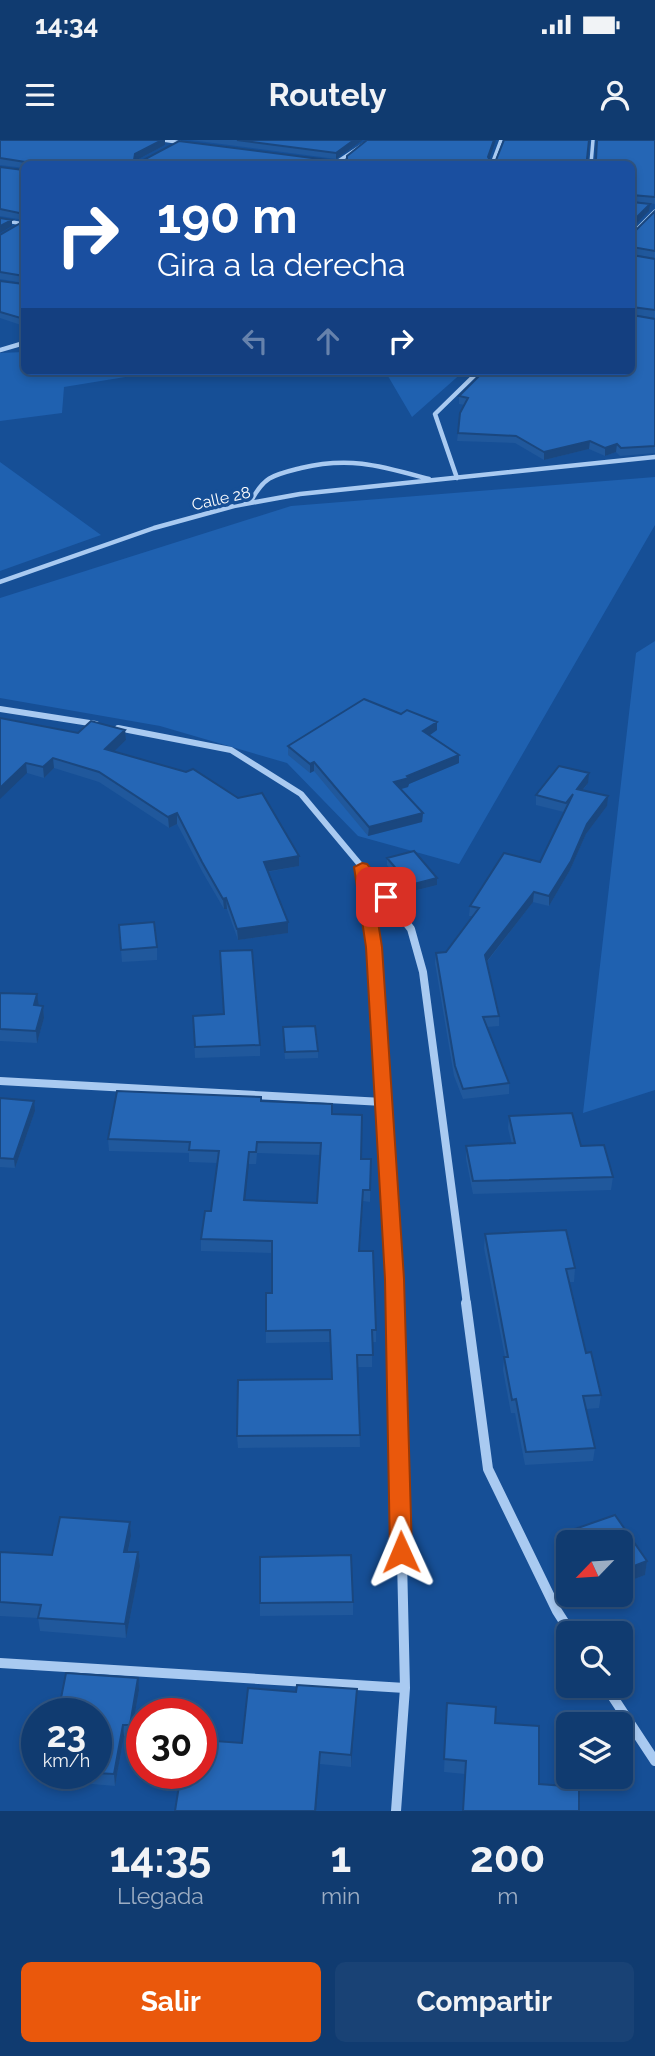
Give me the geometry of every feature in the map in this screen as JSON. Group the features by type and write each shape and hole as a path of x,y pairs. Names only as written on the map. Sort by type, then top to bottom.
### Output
{"street":[{"path":"163,140 192,144"},
{"path":"339,161 369,140"},
{"path":"493,161 500,140"},
{"path":"591,161 593,140"},
{"path":"169,148 179,142"},
{"path":"635,231 655,211"},
{"path":"0,220 21,224"},
{"path":"12,232 21,227"},
{"path":"0,350 21,344"},
{"path":"457,478 435,414 475,375"},
{"name":"Calle 28","path":"0,582 154,528 250,503 300,494 655,457"},
{"path":"250,503 258,487 270,477 330,461 372,464 433,481"},
{"path":"0,709 57,716 231,750 301,794 411,929 423,972 488,1469 563,1621"},
{"path":"362,867 374,947 395,1279 405,1688 396,1811"},
{"path":"0,1081 383,1102"},
{"path":"0,1663 405,1688"},
{"path":"614,1698 655,1762"}],"shaded area":[{"path":"21,352 21,375 138,375 64,387 62,413 0,421 0,353"},
{"path":"387,375 459,375 412,417"},
{"path":"0,462 101,535 0,571"},
{"path":"655,477 655,525 459,864 358,836 287,763 160,726 0,698 0,598 291,506"},
{"path":"655,641 655,1090 583,1113 636,653"}],"building":[{"path":"0,140 162,140 135,154 134,160 137,161 21,161 0,158"},
{"path":"237,140 354,140 336,153"},
{"path":"367,140 494,140 488,157 490,161 345,161 347,156"},
{"path":"504,140 589,140 587,159 590,161 494,161"},
{"path":"597,140 655,140 655,197 635,195 635,161 593,161 596,159"},
{"path":"179,141 335,161 142,161"},
{"path":"0,167 21,170 21,213 0,209"},
{"path":"635,202 650,204 635,219"},
{"path":"655,211 655,251 635,248 636,230"},
{"path":"0,218 12,220 0,226"},
{"path":"21,223 21,276 0,272 0,235"},
{"path":"635,256 655,259 655,310 635,307"},
{"path":"0,281 21,284 21,318 0,312"},
{"path":"635,316 655,319 655,446 621,448 617,444 605,448 590,441 544,452 516,436 458,433 460,413 468,398 459,396 480,375 635,375"},
{"path":"364,699 401,714 407,710 437,722 423,731 459,755 394,782 423,813 369,827 314,762 310,764 288,746"},
{"path":"0,718 78,733 91,721 125,730 105,749 186,772 193,769 238,798 262,793 299,856 264,862 288,922 237,929 226,898 223,899 177,813 168,817 99,772 53,758 43,767 26,763 0,788"},
{"path":"559,766 589,773 577,789 608,796 587,824 571,861 549,896 534,892 485,955 499,1016 483,1017 509,1083 463,1089 455,1066 436,953 446,952 479,908 470,906 504,853 540,862 573,794 566,803 536,795"},
{"path":"414,851 437,878 410,885 387,858"},
{"path":"154,922 157,947 121,950 119,925"},
{"path":"252,950 260,1045 195,1047 193,1016 224,1014 220,951"},
{"path":"0,993 37,994 34,1005 43,1006 36,1031 0,1029"},
{"path":"315,1026 318,1051 285,1052 283,1027"},
{"path":"117,1091 261,1097 261,1101 332,1104 332,1114 362,1115 361,1159 371,1159 370,1190 363,1190 359,1251 373,1251 376,1330 372,1330 373,1355 357,1355 360,1435 237,1436 238,1380 332,1379 330,1330 266,1331 266,1293 272,1293 272,1241 201,1239 205,1211 211,1211 219,1151 189,1150 190,1142 108,1139","holes":["257,1142 321,1143 317,1203 244,1200 249,1152 256,1152"]},
{"path":"0,1098 34,1101 14,1159 0,1158"},
{"path":"572,1113 581,1146 604,1145 613,1177 473,1181 466,1146 515,1143 509,1116"},
{"path":"566,1230 575,1268 566,1269 586,1353 591,1352 601,1395 583,1396 595,1448 526,1452 516,1399 512,1400 504,1357 508,1357 485,1234"},
{"path":"615,1515 625,1530 572,1530"},
{"path":"60,1517 130,1522 124,1552 138,1552 125,1624 38,1618 41,1605 0,1602 0,1552 52,1555"},
{"path":"634,1542 647,1561 634,1566"},
{"path":"351,1555 353,1602 260,1603 260,1557"},
{"path":"66,1673 138,1678 135,1698 126,1698 126,1725 123,1725 114,1774 112,1698 61,1698"},
{"path":"297,1685 357,1689 351,1755 320,1752 315,1811 175,1811 178,1789 217,1789 217,1741 242,1743 248,1688 296,1692"},
{"path":"447,1703 496,1707 495,1723 539,1726 539,1784 556,1785 556,1789 579,1789 579,1811 463,1811 466,1761 444,1759"}],"route":[{"path":"386,897 362,867 374,947 395,1279 401,1552"}]}
